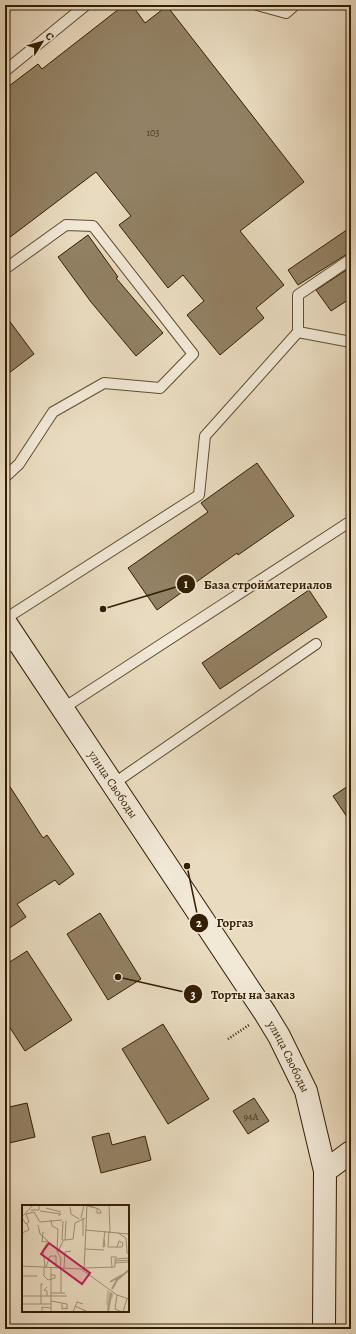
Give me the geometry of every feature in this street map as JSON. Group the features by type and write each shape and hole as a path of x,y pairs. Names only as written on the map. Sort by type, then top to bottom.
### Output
{"main road":[{"name":"улица Свободы","path":"8,632 62,708 265,1013 279,1036 306,1091 325,1172 324,1329"},
{"path":"325,1172 351,1152"}],"lane":[{"path":"5,71 86,5"},
{"path":"257,5 286,13 295,5"},
{"path":"5,269 66,225 93,226 193,354 160,388 104,383 53,412 19,464 5,477"},
{"path":"8,632 200,495 205,436 298,332 298,295 351,259"},
{"path":"298,332 351,342"},
{"path":"62,708 351,521"},
{"path":"113,784 316,644"}],"path":[{"path":"228,1039 265,1013"}],"building":[{"path":"124,5 132,5 145,23 167,6 304,182 240,231 284,285 256,308 264,318 220,355 187,315 204,301 183,275 168,288 119,225 131,216 96,172 5,241 5,89 38,64 42,69"},
{"path":"351,227 351,253 347,254 298,285 288,270"},
{"path":"88,235 118,277 116,278 163,333 136,356 91,302 58,257"},
{"path":"351,267 351,298 331,311 316,290"},
{"path":"5,315 34,354 5,376"},
{"path":"257,463 294,516 238,555 237,553 157,610 128,568 208,512 201,503"},
{"path":"309,590 327,617 220,689 202,663"},
{"path":"5,779 43,838 47,835 74,874 59,885 55,880 17,904 26,917 5,931"},
{"path":"351,784 351,823 333,796"},
{"path":"100,913 141,979 108,1000 67,934"},
{"path":"27,951 72,1020 25,1051 5,1020 5,965"},
{"path":"163,1024 209,1099 168,1124 122,1049"},
{"path":"254,1098 269,1121 248,1134 233,1111"},
{"path":"27,1103 35,1137 5,1144 5,1108"},
{"path":"109,1133 112,1145 145,1136 151,1160 101,1173 92,1137"}],"place":[{"name":"База стройматериалов","path":"103,609"},
{"name":"Горгаз","path":"187,866"},
{"name":"Торты на заказ","path":"118,977"}]}
